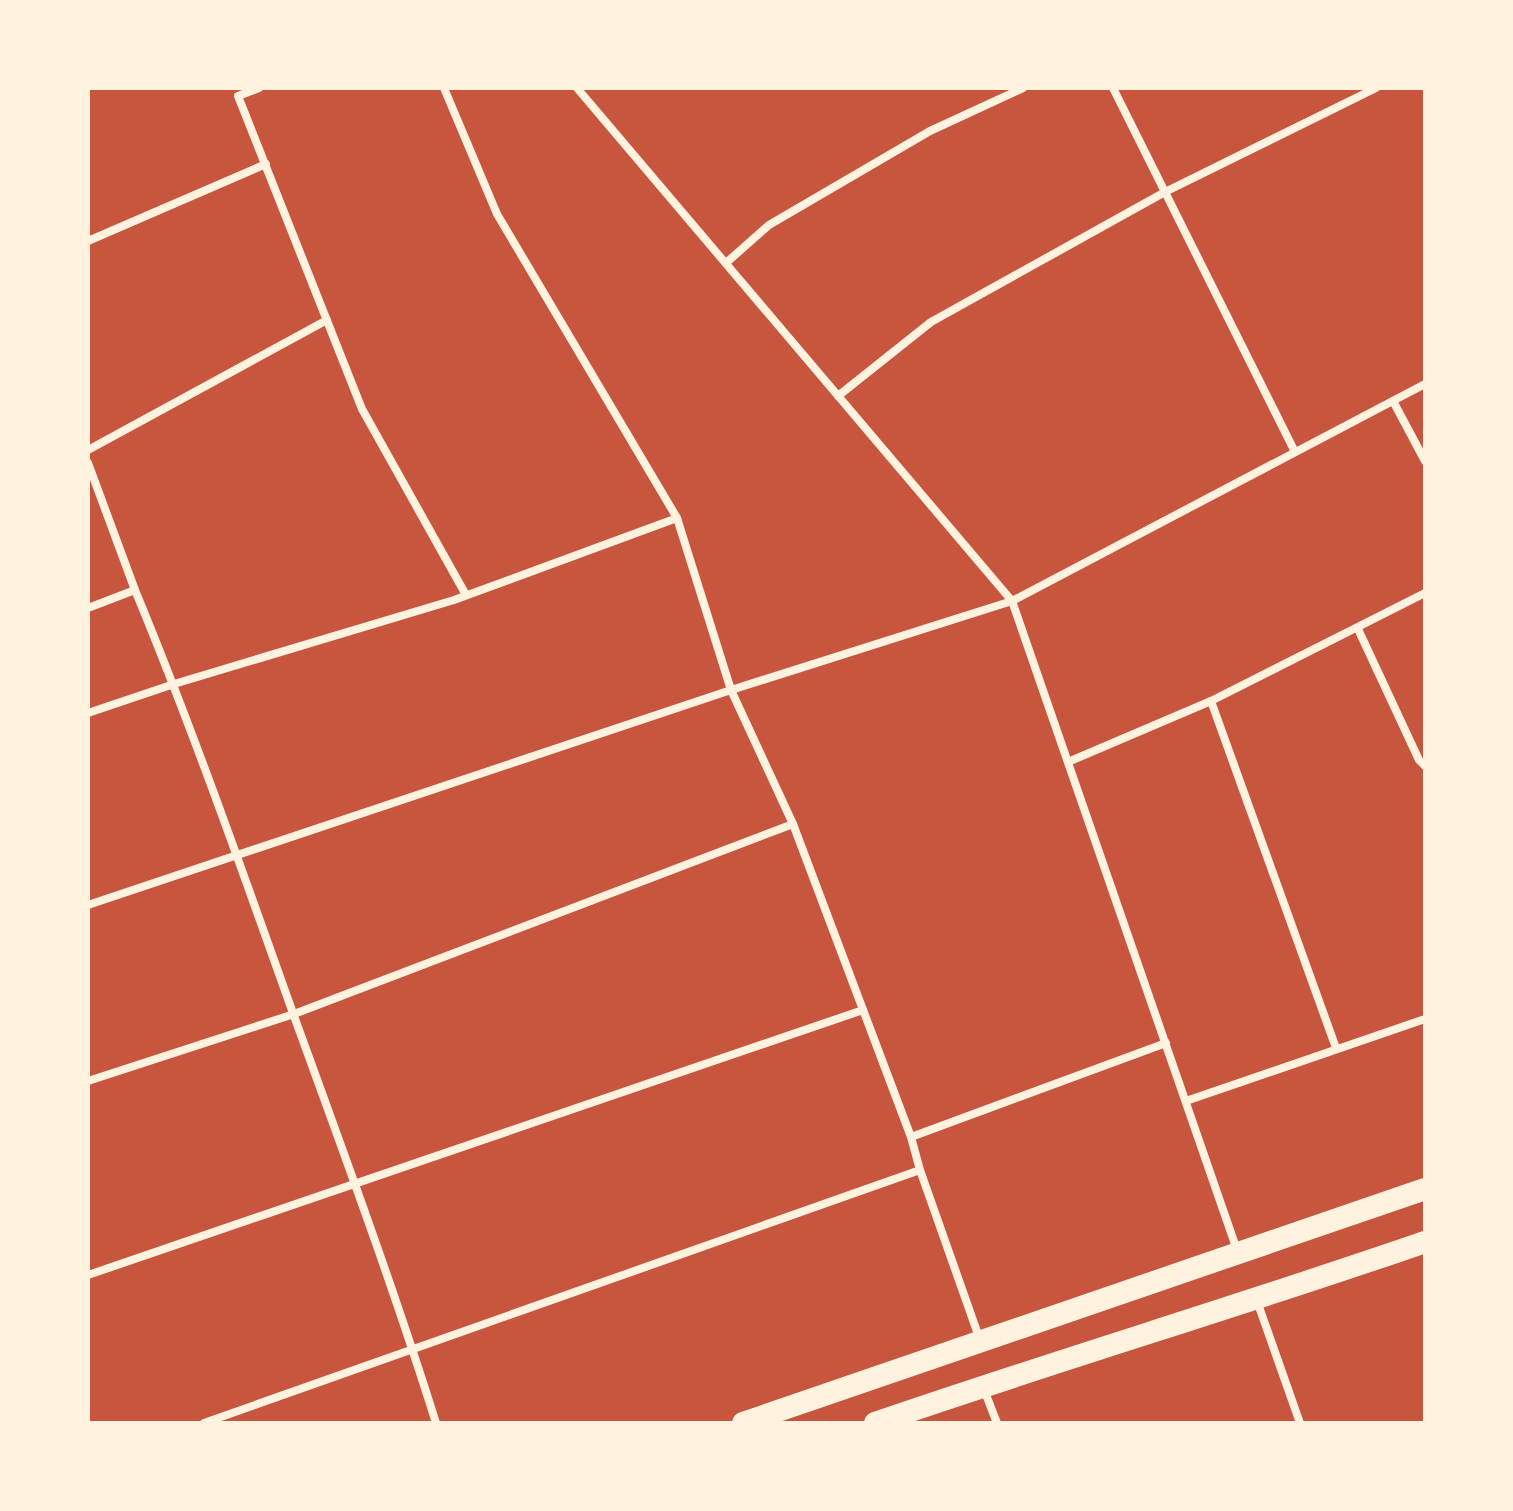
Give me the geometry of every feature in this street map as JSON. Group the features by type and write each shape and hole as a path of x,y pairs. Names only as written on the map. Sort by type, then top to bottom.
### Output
{"highway":[{"path":"743,1423 1425,1189"},
{"path":"875,1423 1425,1242"}],"street":[{"path":"259,88 237,92 362,409 466,595"},
{"path":"444,88 497,214 677,518 731,690 793,824 911,1137 981,1343"},
{"path":"577,88 1012,601 1238,1254"},
{"path":"726,263 769,225 930,131 1023,88"},
{"path":"1113,88 1295,452"},
{"path":"838,396 931,322 1165,192 1376,88"},
{"path":"88,241 266,164"},
{"path":"88,450 327,320"},
{"path":"88,905 731,690 1012,601 1425,384"},
{"path":"1393,401 1425,461"},
{"path":"88,463 237,855 355,1183 436,1423"},
{"path":"88,713 466,595 677,518"},
{"path":"88,608 135,590"},
{"path":"1068,762 1211,701 1425,593"},
{"path":"1358,629 1419,760 1425,766"},
{"path":"1211,701 1336,1048"},
{"path":"88,1081 294,1014 793,824"},
{"path":"88,1275 863,1010"},
{"path":"1186,1101 1425,1019"},
{"path":"911,1137 1166,1043"},
{"path":"204,1423 920,1170"},
{"path":"1256,1300 1300,1423"},
{"path":"983,1386 997,1423"}]}
